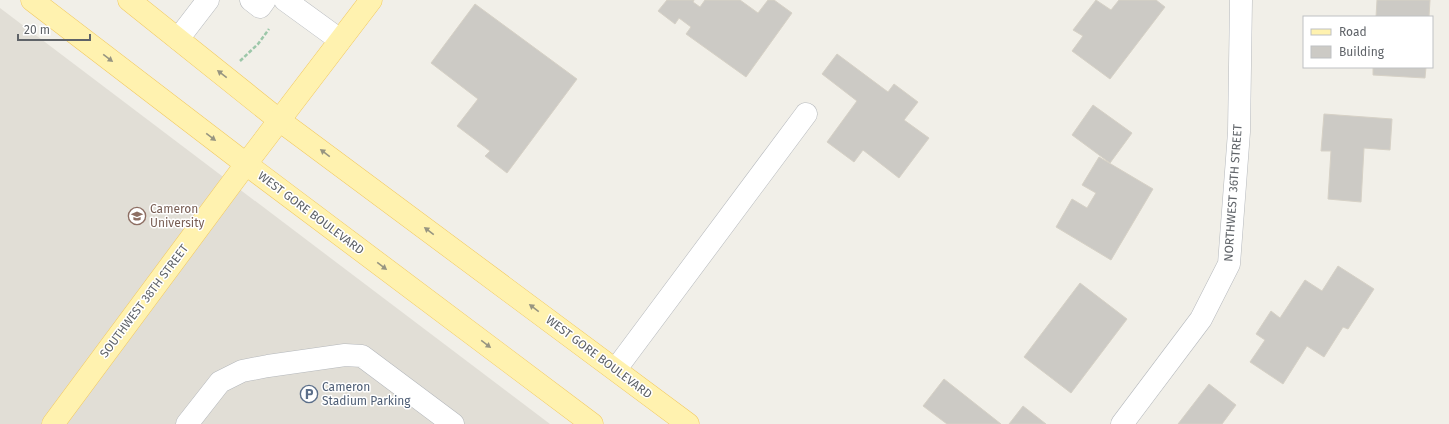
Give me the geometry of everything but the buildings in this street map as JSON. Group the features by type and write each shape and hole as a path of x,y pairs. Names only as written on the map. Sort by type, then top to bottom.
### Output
{"main road":[{"name":"WEST GORE BOULEVARD","path":"32,0 246,164 592,424"},
{"name":"WEST GORE BOULEVARD","path":"129,0 279,120 688,424"},
{"name":"SOUTHWEST 38TH STREET","path":"53,424 246,164 371,0"}],"street":[{"path":"178,39 208,0"},
{"path":"250,0 260,7 265,0"},
{"name":"NORTHWEST 36TH STREET","path":"1122,424 1201,319 1229,264 1239,132 1241,0"},
{"path":"287,2 340,40"},
{"path":"616,370 806,114"},
{"path":"187,424 220,382 242,371 345,355 362,356 453,424"}],"path":[{"path":"225,76 258,44 287,2"}],"shaded area":[{"name":"Cameron University","path":"0,8 550,424 0,424"}],"place":[{"name":"Cameron University","path":"137,216"},
{"name":"Cameron Stadium Parking","path":"309,394"}]}
